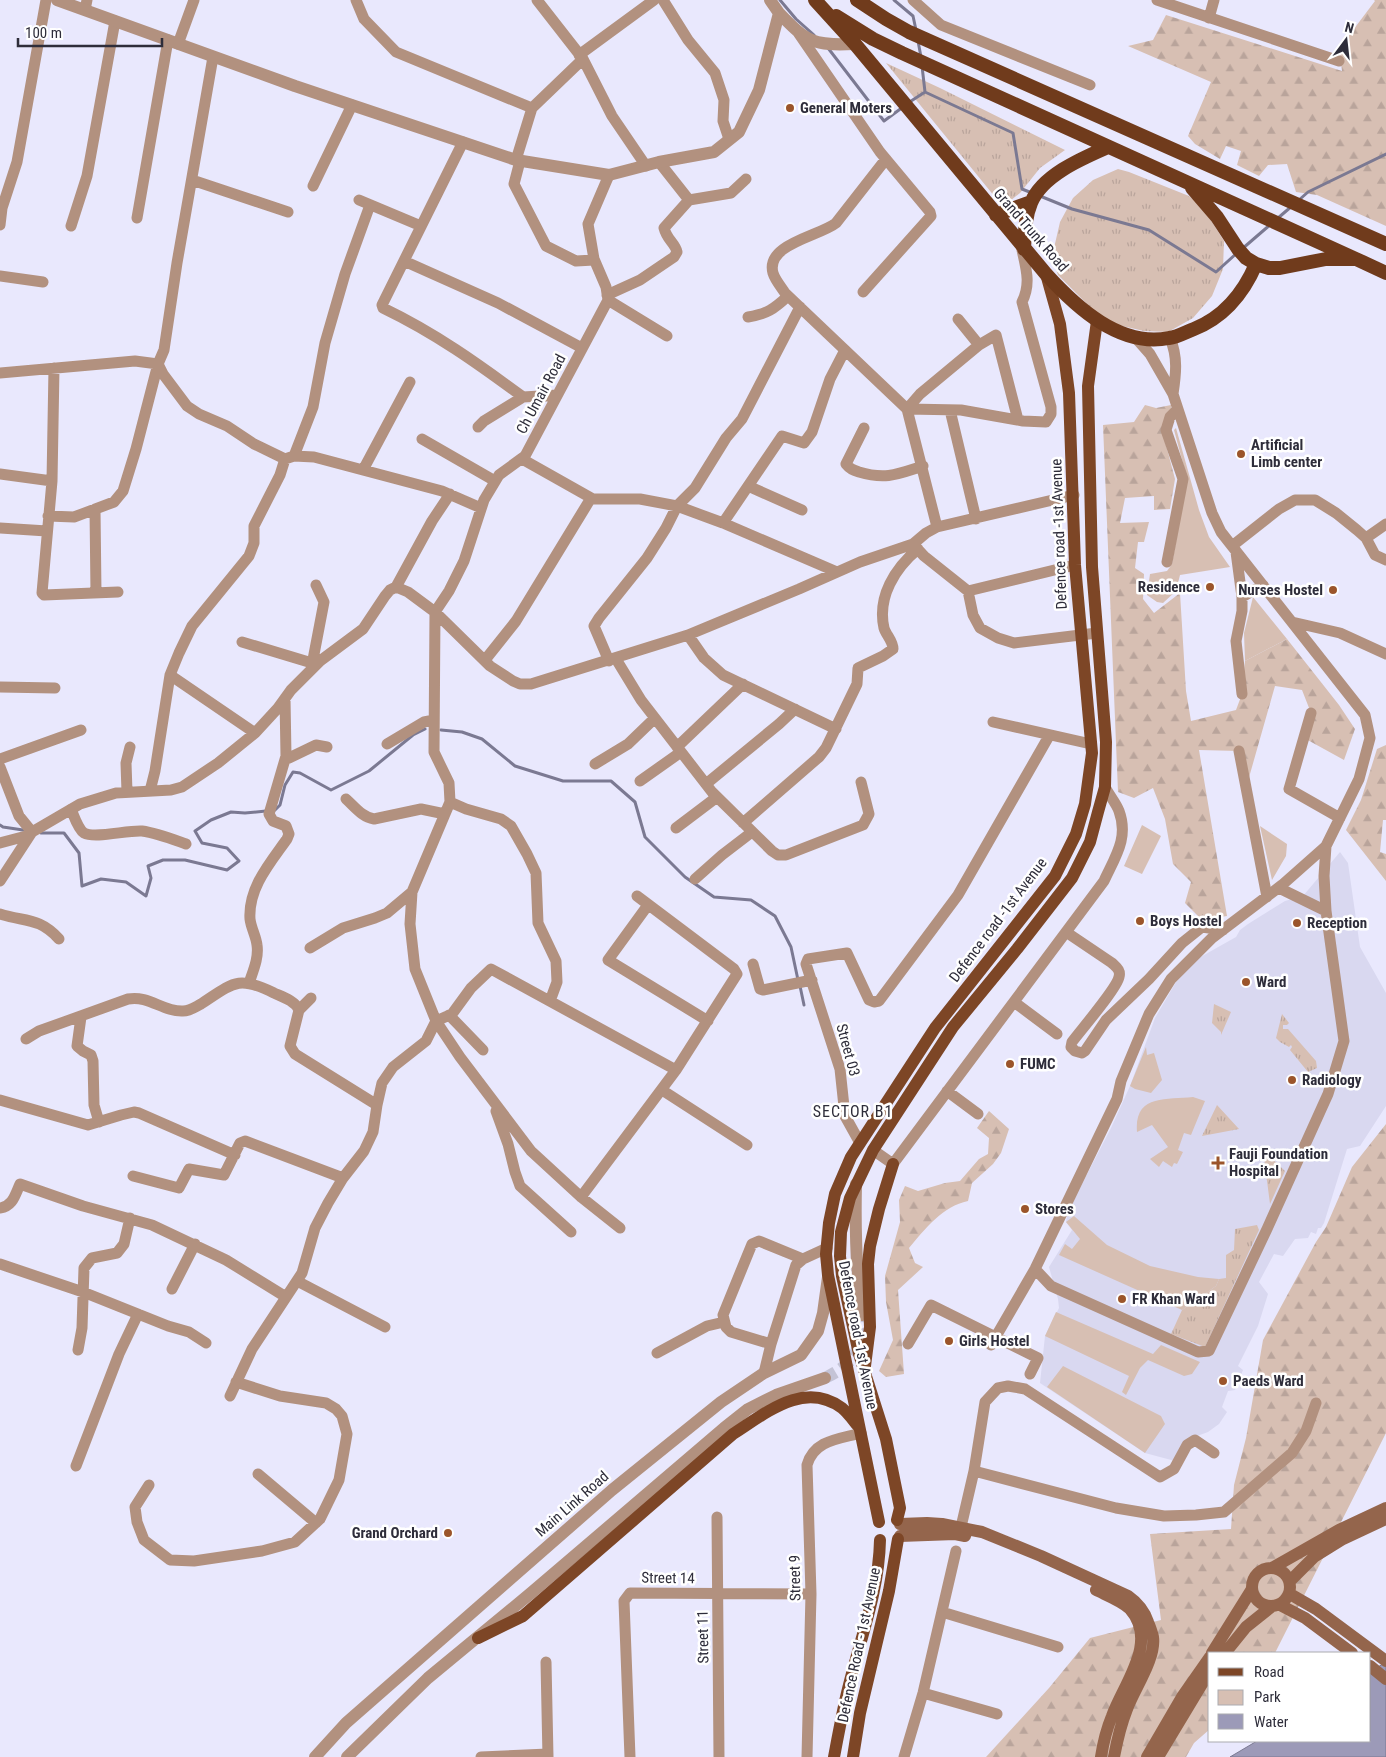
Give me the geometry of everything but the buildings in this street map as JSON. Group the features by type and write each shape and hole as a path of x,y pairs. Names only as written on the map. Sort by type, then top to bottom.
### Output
{"highway":[{"path":"857,0 909,32 1386,244"},
{"name":"Grand Trunk Road","path":"818,3 855,44 1022,247 1068,298 1097,321 1135,337 1152,340 1170,338 1201,326 1224,311 1241,293 1249,281 1256,264"},
{"name":"Grand Trunk Road","path":"818,3 874,40 1386,273"},
{"path":"1022,247 1031,202 1042,187 1059,172 1108,147"},
{"name":"Grand Trunk Road","path":"1188,183 1206,202 1246,258 1256,264 1269,268 1280,268 1326,260 1356,259"},
{"path":"996,215 1031,202"}],"main road":[{"name":"Defence road -1st Avenue","path":"834,1757 847,1693 872,1602 880,1554 880,1540 876,1531 878,1522 828,1275 827,1248 829,1223 835,1194 860,1143 935,1028 1055,876 1076,834 1085,804 1092,753 1075,565 1069,394 1060,324 1046,274"},
{"name":"Defence Road - 1st Avenue","path":"853,1757 860,1713 889,1591 899,1530 900,1508 886,1439 865,1376 846,1295 840,1256 841,1232 850,1198 873,1150 953,1027 1072,878 1090,842 1105,787 1106,742 1092,567 1088,386 1097,321"},
{"path":"865,1376 870,1327 868,1264 870,1246 893,1164"},
{"path":"478,1638 523,1616 733,1434 768,1411 796,1399 812,1396 826,1399 843,1409 860,1430"},
{"path":"1213,1652 1252,1589 1256,1576 1263,1570 1272,1568 1339,1530 1386,1508"},
{"path":"878,1522 890,1517 899,1530"},
{"path":"1290,1581 1314,1557 1342,1539 1386,1518"},
{"path":"880,1540 890,1543 899,1530 928,1523 982,1532 1041,1556 1128,1596 1137,1602 1145,1613 1153,1637 1151,1658 1126,1710 1114,1757"},
{"path":"899,1530 955,1534 985,1542 1031,1560 1128,1607 1137,1618 1141,1632 1141,1645 1135,1668 1111,1716 1101,1757"},
{"path":"1225,1652 1246,1627 1290,1594 1290,1581 1281,1570 1272,1568"},
{"path":"1252,1589 1258,1602 1276,1606 1305,1618 1351,1652"},
{"path":"1290,1594 1316,1609 1386,1662"},
{"path":"1148,1757 1182,1696 1208,1659"},
{"path":"1371,1667 1386,1679"},
{"path":"1158,1757 1208,1676"}],"street":[{"path":"0,225 2,208 17,162 46,0"},
{"path":"57,0 86,5 115,21 173,42 518,161 609,175 659,162 714,152 738,132 759,90 779,13"},
{"path":"137,218 173,42 194,0"},
{"path":"356,0 364,19 396,52 532,108"},
{"path":"537,0 581,57 612,116 646,166"},
{"path":"594,260 576,261 546,246 514,184 518,161 532,108 581,57 654,0"},
{"path":"664,0 688,40 715,72 724,100 723,121 730,139"},
{"path":"770,0 779,13 799,34 886,159 930,212 930,216 863,292"},
{"path":"913,0 941,25 1090,86"},
{"path":"1157,0 1339,61"},
{"path":"1209,18 1214,0"},
{"path":"71,226 87,176 115,21"},
{"path":"799,34 822,44 855,44"},
{"path":"48,516 74,517 114,502 123,491 158,364 164,350 213,56"},
{"path":"313,186 352,105"},
{"path":"463,142 382,305 383,308 441,338 472,358 524,397"},
{"path":"886,159 836,223 828,229 801,239 782,250 774,259 773,274 788,296 907,409 937,527"},
{"path":"659,162 689,200"},
{"path":"609,175 588,224 594,260 606,288 608,298 667,336"},
{"path":"608,298 640,280 674,257 677,248 666,237 664,228 689,200 731,193 746,179"},
{"path":"192,180 288,212"},
{"path":"359,200 421,226"},
{"path":"150,791 155,771 170,675 192,626 249,556 254,543 254,526 311,412 325,344 345,274 370,205"},
{"path":"907,409 961,410 1018,420 1046,422 1051,414 1052,407 1022,302 1027,292 1028,282 1022,247"},
{"path":"404,261 498,303 582,348"},
{"path":"0,276 43,282"},
{"path":"748,317 763,315 769,312 788,296"},
{"name":"Ch Umair Road","path":"435,612 450,591 464,561 484,500 499,475 522,458 608,298"},
{"path":"800,308 742,419 726,438 695,488 677,506 647,558 594,626 612,660 706,784 752,832 778,855 786,855 863,825 869,814 861,782"},
{"path":"958,319 979,345"},
{"path":"907,409 920,394 979,345 996,335 1018,420"},
{"path":"994,1341 1034,1269 1117,1099 1121,1081 1155,1001 1188,960 1223,930 1279,888 1326,846 1359,779 1370,738 1365,715 1221,532 1212,512 1174,394 1150,354 1135,337"},
{"path":"1170,338 1175,349 1176,362 1174,394"},
{"path":"723,523 782,436 804,443 812,432 830,379 845,350"},
{"path":"0,373 134,361 158,364"},
{"path":"158,364 163,374 187,406 199,414 227,426 254,444 289,458 314,456 424,486 450,494 481,508"},
{"path":"54,368 52,481 42,593 44,595 118,592"},
{"path":"364,470 410,382"},
{"path":"478,427 484,421 524,397 557,395"},
{"path":"1167,562 1183,479 1166,430 1170,417 1178,409"},
{"path":"950,410 976,519"},
{"path":"864,428 846,464 849,469 878,477 894,475 923,466"},
{"path":"422,439 496,481"},
{"path":"522,458 592,498 640,499 677,506 723,523 837,572"},
{"path":"0,474 52,481"},
{"path":"748,486 802,510"},
{"path":"0,843 31,834 80,804 116,793 171,790 182,787 218,763 255,733 311,667 363,628 385,596 396,587 432,521 450,494"},
{"path":"743,823 819,757 836,729 857,684 858,668 893,649 893,645 884,630 884,598 896,571 926,533 937,527 1074,495"},
{"path":"485,660 516,621 592,498"},
{"path":"1234,549 1279,509 1295,500 1315,500 1336,512 1366,538 1375,555 1385,558"},
{"path":"94,509 96,593"},
{"path":"1366,538 1386,524"},
{"path":"0,528 47,531"},
{"path":"915,546 943,572 968,591 973,615 980,628 998,638 1014,643 1097,633"},
{"path":"396,587 408,592 435,612 485,660 505,676 520,684 531,684 688,635 860,562 915,546"},
{"path":"1234,549 1242,596 1242,611 1236,641 1242,694"},
{"path":"968,591 1075,565"},
{"path":"311,667 324,602 316,585"},
{"path":"1242,596 1263,585"},
{"path":"435,612 434,752 447,776 450,802 412,892 410,924 415,969 436,1021 460,1057 531,1151 581,1197 620,1228"},
{"path":"1292,622 1340,633 1386,654"},
{"path":"688,635 704,658 723,675 836,729"},
{"path":"242,642 311,667"},
{"path":"170,675 255,733"},
{"path":"640,781 679,749 743,684"},
{"path":"0,687 55,688"},
{"path":"249,983 257,952 250,918 252,896 263,872 289,834 286,826 274,821 269,812 286,756 285,698"},
{"path":"706,784 779,724 795,708"},
{"path":"1311,713 1289,789 1340,818"},
{"path":"595,764 628,744 655,718"},
{"path":"387,744 424,722 434,720"},
{"path":"993,722 1091,744"},
{"path":"0,759 81,730"},
{"name":"Street 03","path":"860,1143 845,1116 840,1068 803,982 808,959 847,953 870,1000 878,1001 958,895 1049,736"},
{"path":"286,756 289,758 316,745 328,747"},
{"path":"127,792 126,763 130,747"},
{"path":"1239,751 1268,897"},
{"path":"0,767 20,816 31,834"},
{"path":"873,1150 893,1164 1104,881 1121,845 1124,832 1119,810 1105,787"},
{"path":"676,828 717,797"},
{"path":"346,798 364,816 374,819 421,809 445,814"},
{"path":"450,802 466,810 501,820 511,826 536,873 538,923 556,961 557,982 550,1001"},
{"path":"71,809 81,830 86,834 93,835 126,831 148,832 186,844"},
{"path":"695,878 752,832"},
{"path":"0,881 31,834"},
{"path":"1034,1269 1051,1286 1198,1352 1209,1351 1328,1094 1344,1041 1326,911 1324,876 1326,846"},
{"path":"1279,888 1326,911"},
{"path":"310,948 343,928 387,913 412,892"},
{"path":"581,1197 676,1070 737,974 734,969 637,896"},
{"path":"648,904 608,960 708,1021"},
{"path":"0,914 35,921 53,932 59,939"},
{"path":"1066,932 1112,963 1120,974 1110,992 1072,1042 1071,1047 1075,1051 1082,1053 1106,1020 1182,943 1202,927 1223,930"},
{"path":"753,964 760,989 774,989 803,982"},
{"path":"230,1396 252,1349 302,1273 315,1228 343,1178 364,1151 374,1132 382,1083 393,1068 426,1041 436,1021 452,1014 471,988 491,969 676,1070"},
{"path":"26,1039 40,1031 138,997 174,1010 191,1010 227,987 242,982 259,985 288,999 299,1010"},
{"path":"311,998 299,1010 290,1046 295,1054 377,1105"},
{"path":"1014,1002 1057,1034"},
{"path":"449,1016 484,1050"},
{"path":"81,1017 77,1046 82,1051 91,1055 93,1061 94,1106 99,1122"},
{"path":"662,1090 747,1145"},
{"path":"947,1092 978,1114"},
{"path":"491,1098 508,1144 520,1186 571,1232"},
{"path":"0,1100 88,1125 121,1115 134,1112 140,1113 235,1155"},
{"path":"133,1176 179,1188 189,1169 224,1175 240,1143 245,1141 343,1178"},
{"path":"0,1208 7,1207 12,1202 20,1184 83,1206 130,1218 152,1225 195,1244 226,1260 286,1297"},
{"path":"856,1184 857,1264 862,1315"},
{"path":"78,1350 82,1328 84,1268 92,1258 116,1253 124,1244 130,1218"},
{"path":"771,1344 731,1332 724,1322 723,1315 752,1244 758,1241 803,1259"},
{"path":"172,1289 195,1244"},
{"path":"764,1373 771,1344 796,1265 803,1259 827,1248"},
{"path":"0,1264 83,1292 168,1326 189,1332 206,1343"},
{"name":"Main Link Road","path":"315,1757 346,1723 612,1490 721,1402 764,1373 801,1355 818,1332 823,1313 828,1275"},
{"path":"297,1281 385,1327"},
{"path":"908,1344 931,1305 994,1341 1038,1358 1030,1374"},
{"path":"76,1466 119,1354 138,1314"},
{"path":"657,1353 707,1326 724,1322"},
{"path":"347,1757 428,1678 478,1638 724,1428 742,1414 776,1395 825,1378"},
{"path":"149,1485 135,1507 137,1522 144,1540 170,1560 194,1561 262,1552 295,1542 320,1519 339,1480 347,1434 342,1416 336,1408 326,1403 280,1396 236,1382"},
{"path":"961,1527 974,1471 985,1402 998,1388 1008,1386 1025,1389 1160,1477 1174,1469 1187,1445 1195,1440 1214,1453"},
{"path":"974,1471 1116,1508 1164,1516 1224,1512 1292,1453 1306,1431 1316,1403"},
{"name":"Street 9","path":"807,1757 811,1594 807,1465 809,1458 821,1445 860,1430"},
{"path":"258,1474 316,1523"},
{"name":"Street 11","path":"717,1517 719,1757"},
{"path":"904,1757 922,1693 956,1551"},
{"name":"Street 14","path":"630,1757 624,1601 630,1593 718,1595 811,1594"},
{"path":"942,1612 1058,1647"},
{"path":"481,1757 548,1755 546,1662"},
{"path":"922,1693 997,1714"}],"shaded area":[{"name":"Fauji Foundation Hospital","path":"1340,852 1348,863 1360,947 1386,993 1386,1106 1360,1146 1347,1149 1321,1228 1318,1228 1316,1234 1311,1232 1308,1238 1295,1239 1283,1256 1274,1254 1259,1282 1268,1294 1258,1326 1238,1366 1243,1370 1235,1390 1228,1391 1222,1407 1227,1412 1219,1424 1208,1432 1189,1439 1175,1461 1145,1453 1040,1383 1045,1336 1059,1308 1049,1267 1072,1230 1066,1222 1068,1211 1111,1128 1130,1086 1155,1018 1176,982 1197,959 1236,937 1240,930 1248,924 1285,901 1303,896"}],"green space":[{"path":"1374,0 1386,0 1386,226 1317,195 1296,192 1287,164 1268,165 1259,176 1237,165 1241,151 1226,146 1220,159 1195,144 1188,136 1211,82 1128,46 1153,40 1166,15 1342,71 1340,54 1347,38"},
{"path":"886,63 1065,150 1040,168 1020,193 1005,205 999,202"},
{"path":"1118,169 1189,196 1204,209 1224,241 1223,269 1212,296 1193,318 1168,332 1144,331 1118,325 1099,316 1058,275 1054,264 1054,248 1060,222 1073,198 1093,180"},
{"path":"1145,405 1156,408 1171,405 1172,413 1162,430 1175,479 1170,509 1154,510 1154,496 1125,498 1120,523 1149,522 1144,542 1138,542 1135,568 1144,574 1143,599 1154,613 1180,593 1186,691 1191,721 1236,710 1242,694 1245,661 1287,639 1339,705 1355,729 1344,760 1304,738 1311,713 1302,690 1275,686 1246,788 1239,751 1199,750 1227,916 1202,920 1185,903 1191,882 1173,864 1165,819 1153,788 1134,798 1118,792 1103,425 1134,422"},
{"path":"1176,428 1199,510 1209,537 1230,567 1180,575 1176,591 1163,603 1157,602 1147,595 1150,574 1167,571 1172,564 1187,478 1174,430"},
{"path":"1253,597 1287,639 1245,661 1244,633"},
{"path":"1386,745 1386,820 1383,820 1380,852 1386,854 1386,881 1346,830 1361,800 1377,749"},
{"path":"1142,825 1161,836 1142,874 1124,866"},
{"path":"1260,826 1287,844 1286,856 1272,880"},
{"path":"1214,1004 1231,1012 1221,1035 1221,1032 1212,1023"},
{"path":"1282,1014 1289,1023 1283,1025 1283,1029 1288,1029 1316,1061 1317,1068 1308,1072 1290,1050 1291,1045 1289,1047 1276,1038"},
{"path":"1146,1047 1147,1055 1154,1053 1162,1080 1151,1093 1130,1086"},
{"path":"1193,1097 1205,1101 1191,1135 1184,1133 1178,1150 1183,1152 1177,1164 1174,1163 1172,1167 1163,1161 1159,1167 1150,1159 1168,1147 1152,1125 1137,1132 1137,1120 1141,1111 1146,1105 1154,1101"},
{"path":"1217,1105 1239,1129 1202,1136"},
{"path":"989,1111 1009,1129 1001,1153 993,1164 972,1183 968,1201 950,1208 935,1219 909,1248 915,1263 923,1267 898,1290 904,1374 886,1377 879,1371 893,1340 886,1302 885,1276 900,1222 899,1200 905,1186 918,1191 945,1183 960,1181 979,1159 988,1154 989,1138 977,1128"},
{"path":"1386,1124 1386,1433 1276,1652 1208,1652 1208,1731 1194,1743 1186,1757 986,1757 1049,1688 1090,1638 1161,1620 1150,1534 1231,1529 1234,1485 1246,1438 1263,1340 1326,1227 1352,1167"},
{"path":"1263,1150 1285,1171 1270,1204"},
{"path":"1074,1216 1107,1245 1150,1266 1198,1277 1219,1279 1216,1286 1182,1310 1059,1255 1065,1244 1072,1249 1080,1239 1066,1222"},
{"path":"1257,1225 1259,1230 1205,1347 1171,1334 1182,1310 1216,1286 1219,1279 1226,1278 1226,1255 1234,1250 1235,1229"},
{"path":"1056,1312 1153,1354 1161,1345 1200,1362 1192,1374 1184,1376 1148,1360 1140,1368 1126,1395 1122,1392 1129,1376 1045,1336"},
{"path":"1063,1366 1161,1416 1165,1424 1145,1453 1047,1387"}],"water":[{"path":"1386,1662 1386,1757 1230,1757 1255,1742 1371,1742 1371,1671"}],"waterway":[{"path":"780,0 796,19 814,35"},
{"path":"894,0 913,16 916,30"},
{"path":"918,41 921,57"},
{"path":"828,48 884,121 903,107"},
{"path":"922,66 925,92"},
{"path":"908,103 925,92 1013,133 1022,189 1032,193"},
{"path":"1299,200 1308,192 1386,154"},
{"path":"1040,196 1072,209 1149,230 1216,272 1237,253"},
{"path":"1278,218 1292,206"},
{"path":"1242,249 1271,224"},
{"path":"275,810 280,805 285,785 293,772 300,773 331,790 369,771 413,735 425,729"},
{"path":"441,730 462,732 482,739 515,766 563,781 611,781 635,802 645,837 685,877 714,897 751,900 775,916 791,947 798,980"},
{"path":"41,833 64,833 79,853 82,886 101,879 126,882 146,896 151,878 148,866 163,860 185,860 227,870 239,861 227,848 202,843 195,831 211,820 231,812 266,811"},
{"path":"0,825 23,830"},
{"path":"800,986 804,1005"}],"tunnel":[{"path":"825,1378 844,1366 855,1354 860,1337 862,1315"}],"place":[{"name":"General Moters","path":"790,108"},
{"name":"Artificial Limb center","path":"1241,454"},
{"name":"Residence","path":"1210,587"},
{"name":"Nurses Hostel","path":"1333,590"},
{"name":"Boys Hostel","path":"1140,921"},
{"name":"Reception","path":"1297,923"},
{"name":"Ward","path":"1246,982"},
{"name":"FUMC","path":"1010,1064"},
{"name":"Radiology","path":"1292,1080"},
{"name":"Fauji Foundation Hospital","path":"1218,1163"},
{"name":"Stores","path":"1025,1209"},
{"name":"FR Khan Ward","path":"1122,1299"},
{"name":"Girls Hostel","path":"949,1341"},
{"name":"Paeds Ward","path":"1223,1381"},
{"name":"Grand Orchard","path":"448,1533"}],"district":[{"name":"SECTOR B1","path":"853,1111"}]}
